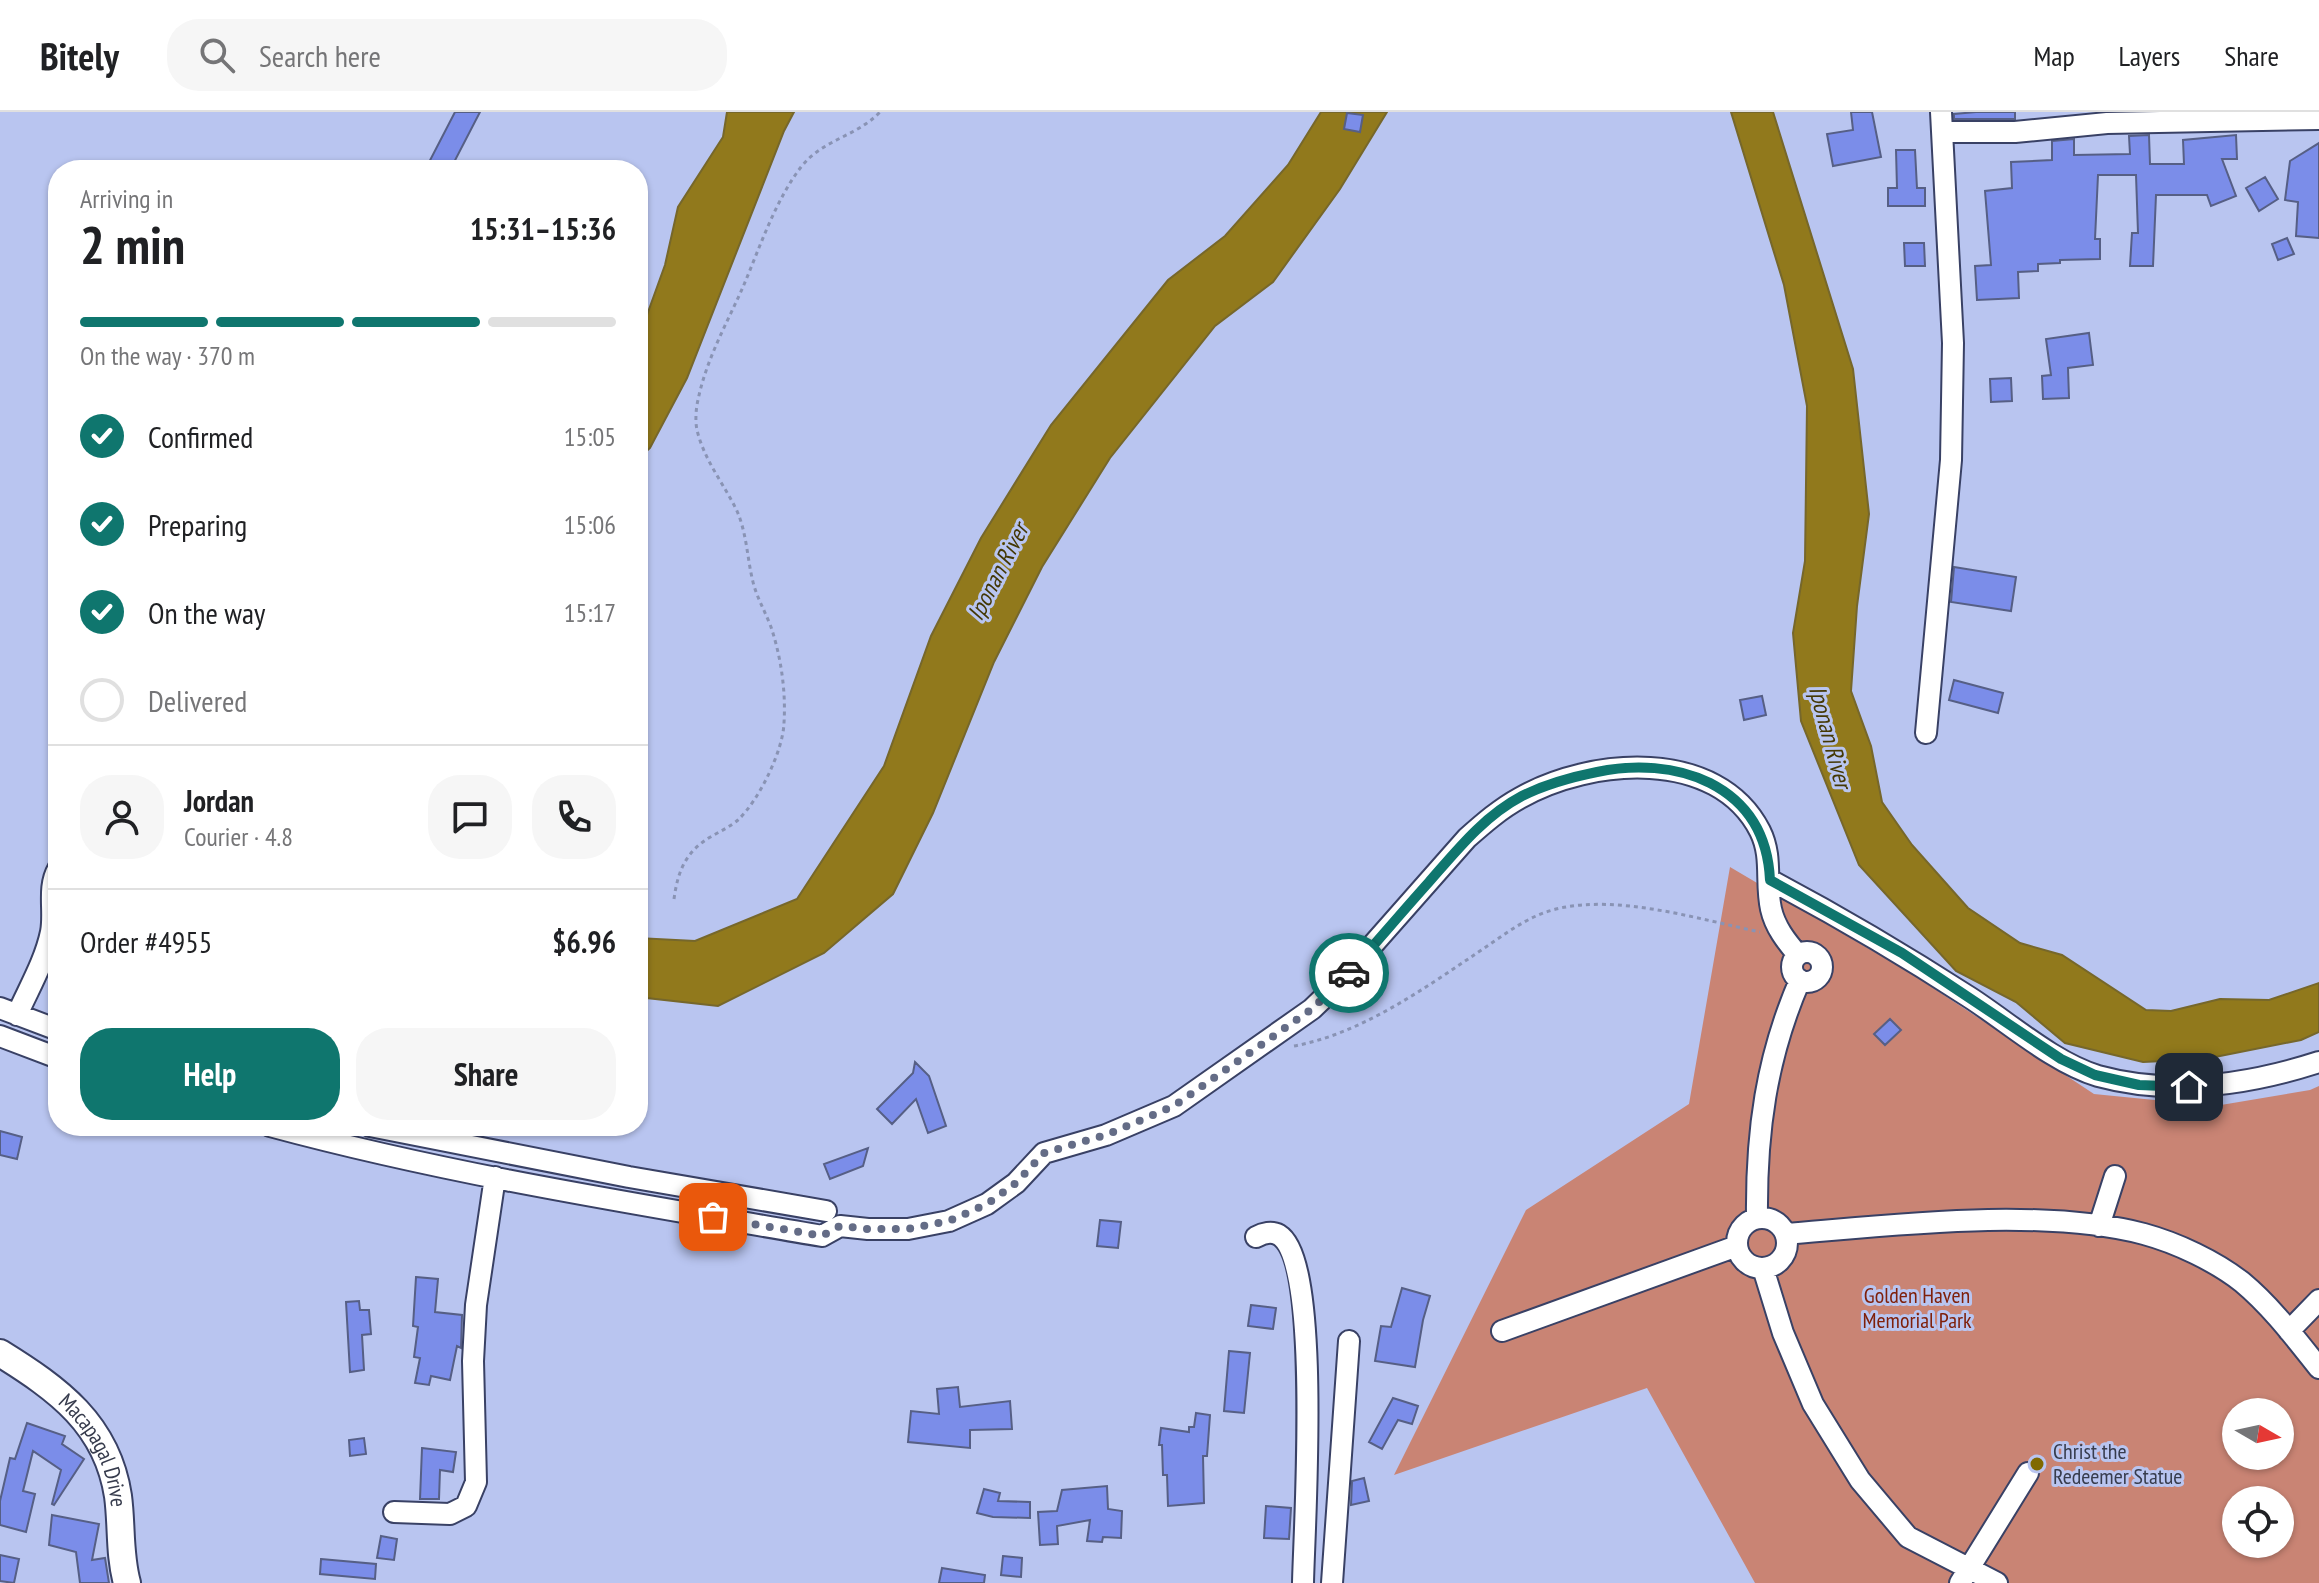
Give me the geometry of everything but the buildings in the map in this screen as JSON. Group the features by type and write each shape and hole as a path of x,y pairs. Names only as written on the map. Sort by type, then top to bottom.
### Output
{"main road":[{"name":"Macapagal Drive","path":"0,1353 45,1381 91,1427 108,1459 118,1496 122,1565 127,1583"}],"street":[{"path":"1926,733 1951,460 1953,343 1942,122 2015,132 2106,118 2314,117"},
{"path":"307,1136 355,1149 624,1202 868,1229 908,1229 949,1221 997,1197 1016,1183 1044,1153 1106,1135 1174,1106 1312,1009 1339,983 1467,838 1490,817 1522,796 1566,778 1612,769 1651,767 1696,776 1720,788 1745,809 1760,832 1769,858 1770,906 1783,938 1798,955 1792,969 1800,980 1777,1040 1766,1084 1758,1159 1757,1218"},
{"path":"1770,880 1902,953 2061,1059 2095,1075 2139,1085 2189,1087 2278,1075 2319,1062"},
{"path":"48,943 8,1012 48,1026"},
{"path":"0,1036 48,1054"},
{"path":"421,1136 629,1177 829,1224"},
{"path":"2099,1226 2115,1176"},
{"path":"394,1512 450,1514 466,1506 476,1482 473,1361 476,1305 495,1177"},
{"path":"1757,1218 1777,1223 1786,1234 1783,1257 1763,1268 1743,1259 1737,1246 1740,1231 1750,1220 1757,1218"},
{"path":"1786,1234 1978,1222 2048,1221 2145,1234 2194,1254 2240,1281 2269,1308 2319,1368"},
{"path":"1256,1237 1271,1233 1283,1239 1298,1269 1304,1302 1308,1464 1303,1583"},
{"path":"1502,1331 1737,1246"},
{"path":"1763,1268 1783,1333 1813,1404 1860,1480 1908,1537 1963,1575 1997,1583"},
{"path":"2289,1331 2319,1300"},
{"path":"1332,1583 1349,1341"},
{"path":"1963,1575 2028,1473"}],"path":[{"path":"674,899 685,857 699,843 737,821 753,803 777,755 784,726 784,695 774,638 757,598 747,544 737,512 702,448 696,426 698,401 708,367 755,260 783,197 802,166 822,146 866,126 880,112"},
{"path":"1259,1048 1319,1041 1364,1021 1418,991 1517,923 1556,909 1588,905 1634,907 1783,938"}],"green space":[{"name":"Golden Haven Memorial Park","path":"1730,867 1912,974 2094,1094 2215,1106 2319,1086 2319,1583 1755,1583 1647,1388 1394,1475 1526,1210 1689,1104"}],"water":[{"path":"727,112 794,112 687,378 648,450 648,312 665,265 678,207 723,137"},
{"name":"Iponan River","path":"1321,112 1387,112 1340,189 1273,282 1215,326 1110,458 1042,567 994,662 933,813 893,894 824,953 718,1006 648,998 648,939 695,941 797,899 884,766 931,636 981,538 1051,425 1168,280 1225,236 1288,165"},
{"name":"Iponan River","path":"1731,112 1773,112 1853,369 1869,514 1857,606 1851,691 1871,746 1882,802 1912,845 1968,908 2020,943 2062,955 2146,1010 2171,1011 2220,999 2269,1000 2319,983 2319,1032 2301,1040 2205,1059 2143,1062 2065,1043 2016,1002 1956,971 1859,865 1801,721 1793,633 1805,561 1807,406 1784,285"}],"way so far":[{"path":"713,1217 822,1236 840,1226 908,1229 949,1221 987,1204 1016,1183 1044,1153 1106,1135 1174,1106 1312,1009 1349,973"}],"place":[{"name":"Christ the Redeemer Statue","path":"2037,1464"}],"route":[{"path":"1349,973 1467,838 1490,817 1522,796 1566,778 1612,769 1651,767 1696,776 1720,788 1745,809 1760,832 1769,858 1770,880 1902,953 2061,1059 2095,1075 2139,1085 2189,1087"}]}
